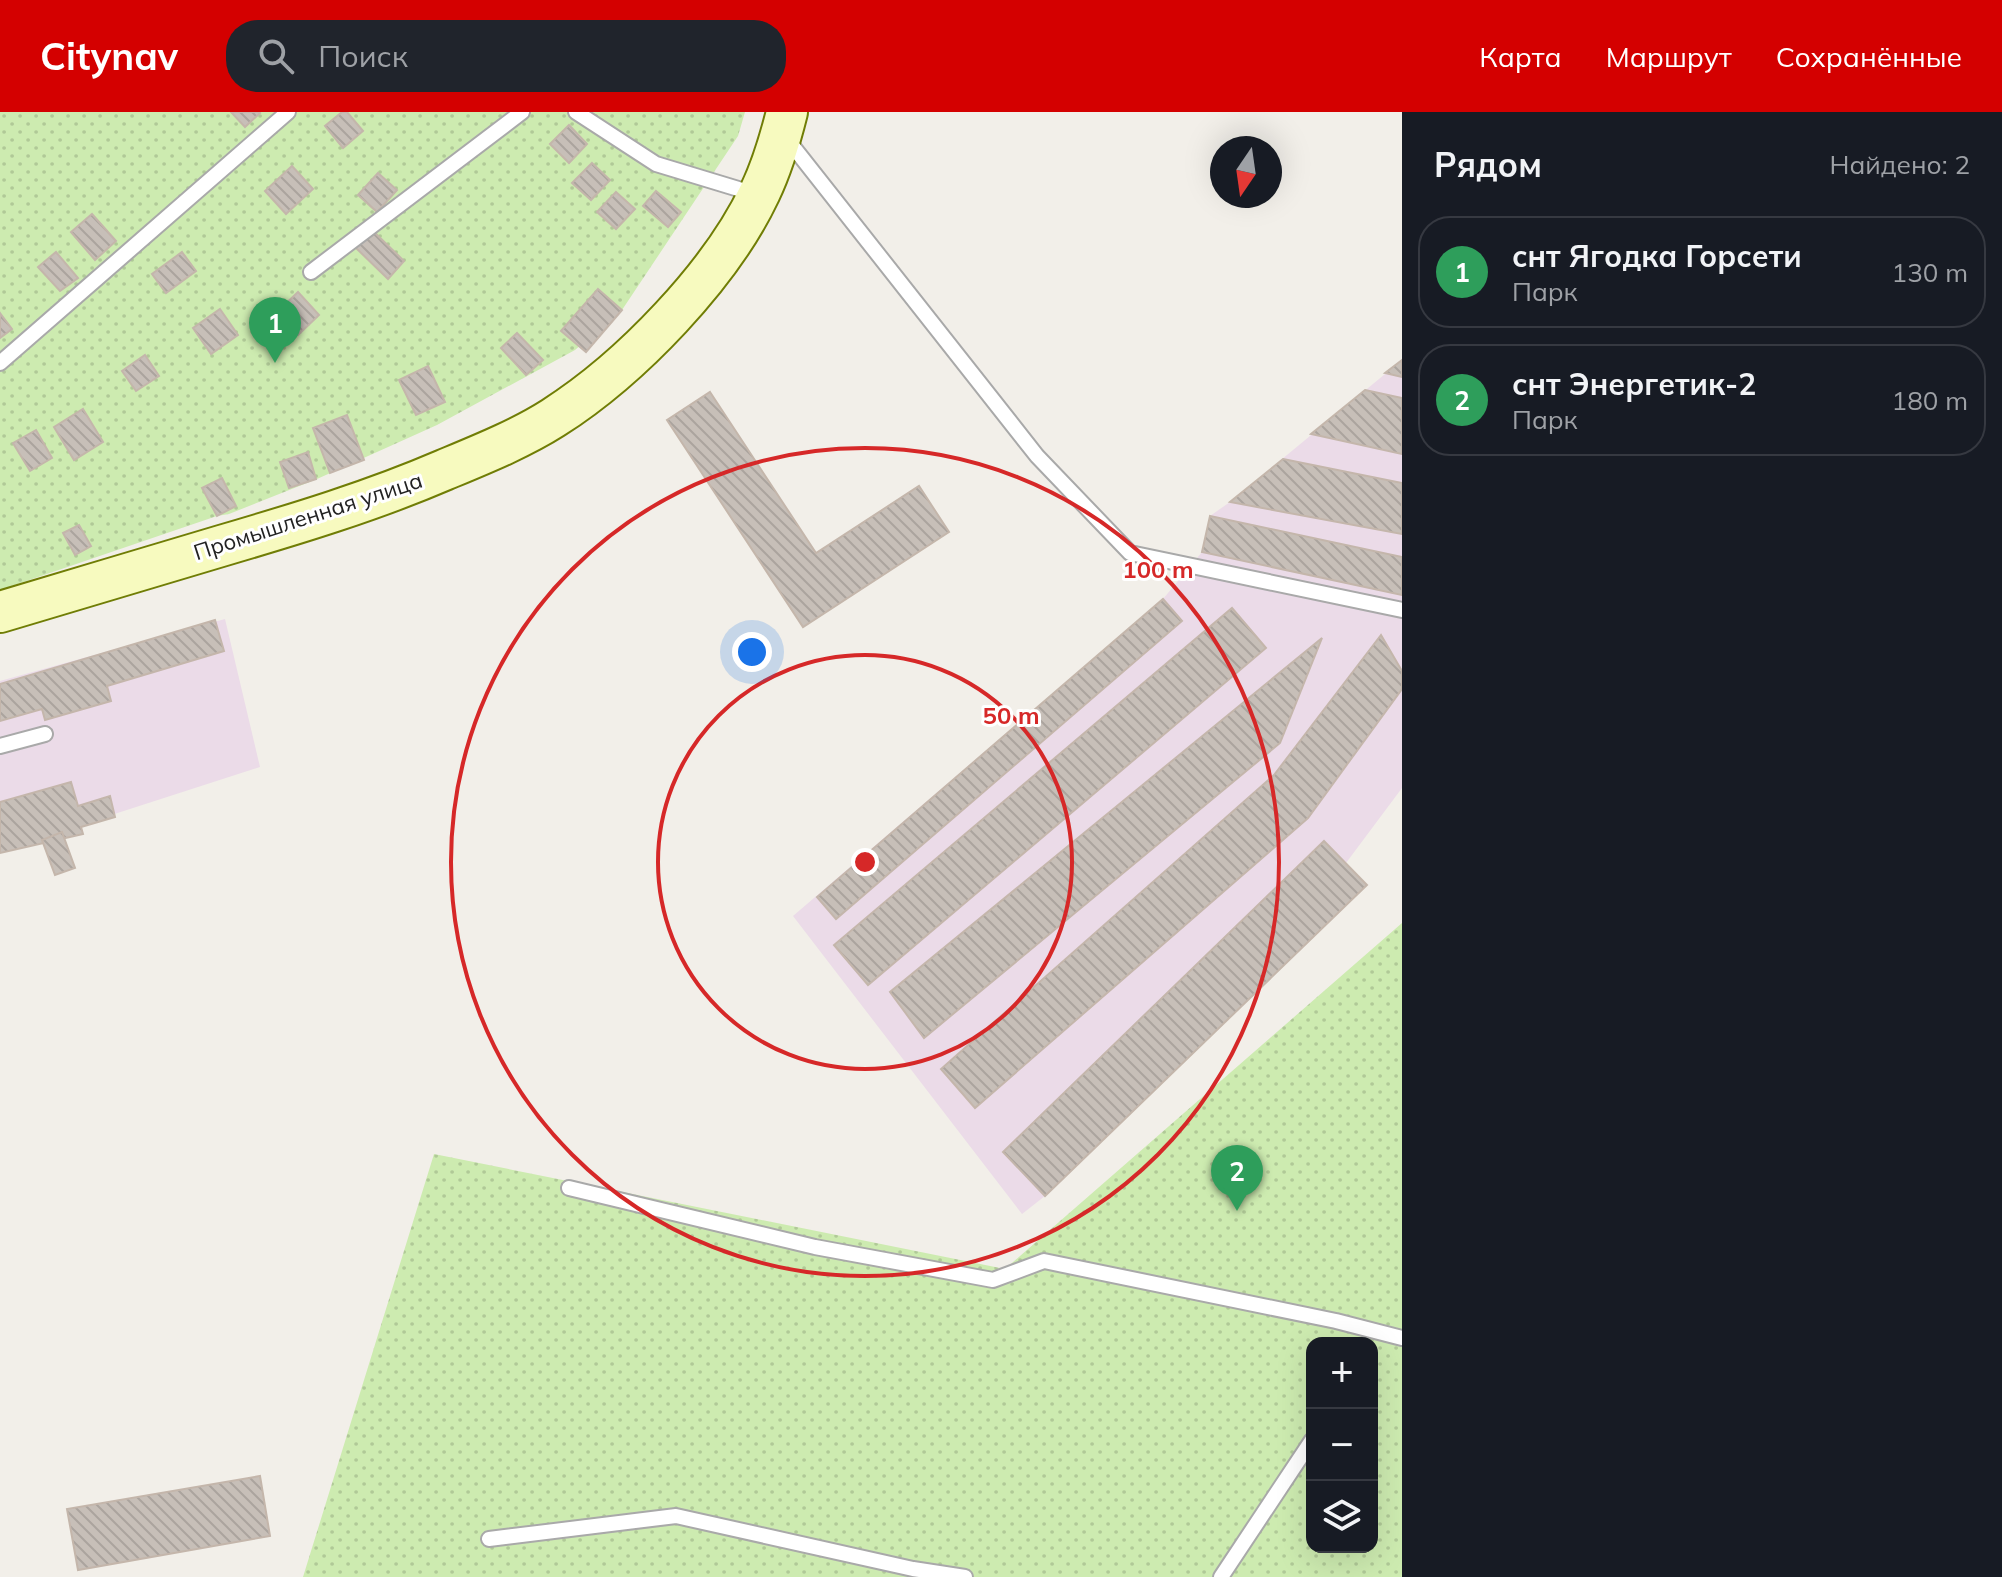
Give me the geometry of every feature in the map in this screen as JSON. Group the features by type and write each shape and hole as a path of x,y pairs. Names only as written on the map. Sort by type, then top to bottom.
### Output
{"main road":[{"name":"Промышленная улица","path":"0,612 328,514 425,478 551,420 632,357 672,314 741,227 759,195 784,122"}],"lane":[{"path":"0,363 288,112"},
{"path":"311,272 522,112"},
{"path":"576,112 656,164 759,195"},
{"path":"784,122 1037,456 1130,553 1402,610"},
{"path":"0,746 45,734"},
{"path":"569,1188 815,1247 993,1280 1044,1261 1336,1321 1373,1337"},
{"path":"1378,1338 1402,1338"},
{"path":"1221,1577 1306,1449"},
{"path":"489,1539 676,1516 913,1569 965,1577"}],"shaded area":[{"path":"1402,360 1402,788 1346,863 1367,885 1045,1196 1022,1214 793,916 1163,599 1202,552 1210,516"},
{"path":"225,619 260,767 0,851 0,681"}],"green space":[{"path":"0,112 745,112 738,136 622,310 575,350 437,425 317,479 229,514 0,590"},
{"path":"1402,923 1402,1577 303,1577 434,1154 1005,1269"}],"building":[{"path":"231,112 259,112 260,113 245,127"},
{"path":"342,112 347,112 363,131 343,148 325,126"},
{"path":"569,125 587,144 569,163 550,144"},
{"path":"592,163 610,180 591,200 572,183"},
{"path":"292,166 313,189 286,214 265,191"},
{"path":"378,173 397,190 377,212 358,195"},
{"path":"656,191 681,212 668,227 643,206"},
{"path":"616,192 635,209 616,229 597,212"},
{"path":"92,214 116,241 95,260 71,232"},
{"path":"373,231 404,261 388,279 356,248"},
{"path":"56,252 78,278 60,291 38,267"},
{"path":"182,252 196,271 166,293 152,274"},
{"path":"598,289 622,310 586,352 561,331"},
{"path":"298,292 319,315 298,335 277,312"},
{"path":"220,309 238,335 211,354 193,328"},
{"path":"0,313 12,329 0,338"},
{"path":"517,333 543,360 526,375 501,348"},
{"path":"145,355 159,376 136,391 122,371"},
{"path":"1402,360 1402,377 1385,373"},
{"path":"428,366 445,402 416,415 399,380"},
{"path":"1365,390 1402,398 1402,454 1311,434"},
{"path":"710,392 816,553 919,486 949,532 803,627 667,420"},
{"path":"83,409 103,442 74,460 54,427"},
{"path":"347,415 364,460 330,473 313,428"},
{"path":"36,430 52,458 30,471 13,443"},
{"path":"308,452 316,479 289,488 280,462"},
{"path":"1283,459 1402,483 1402,534 1230,502"},
{"path":"222,478 236,506 217,516 202,488"},
{"path":"1210,516 1402,557 1402,595 1202,552"},
{"path":"79,525 91,546 75,555 63,533"},
{"path":"1163,599 1182,621 836,919 817,897"},
{"path":"1232,608 1266,648 868,985 834,945"},
{"path":"215,620 224,651 107,686 111,701 45,720 42,709 0,721 0,684"},
{"path":"1381,635 1402,671 1402,689 1308,818 975,1108 941,1069 1274,775"},
{"path":"1322,638 1280,743 924,1038 890,992"},
{"path":"71,782 78,806 110,796 115,817 81,827 83,834 0,853 0,802"},
{"path":"62,832 75,868 55,875 42,840"},
{"path":"1324,841 1367,885 1045,1196 1003,1152"},
{"path":"260,1476 270,1536 78,1570 67,1509"}],"place":[{"name":"снт Ягодка Горсети","path":"275,363"},
{"name":"снт Энергетик-2","path":"1237,1211"}]}
